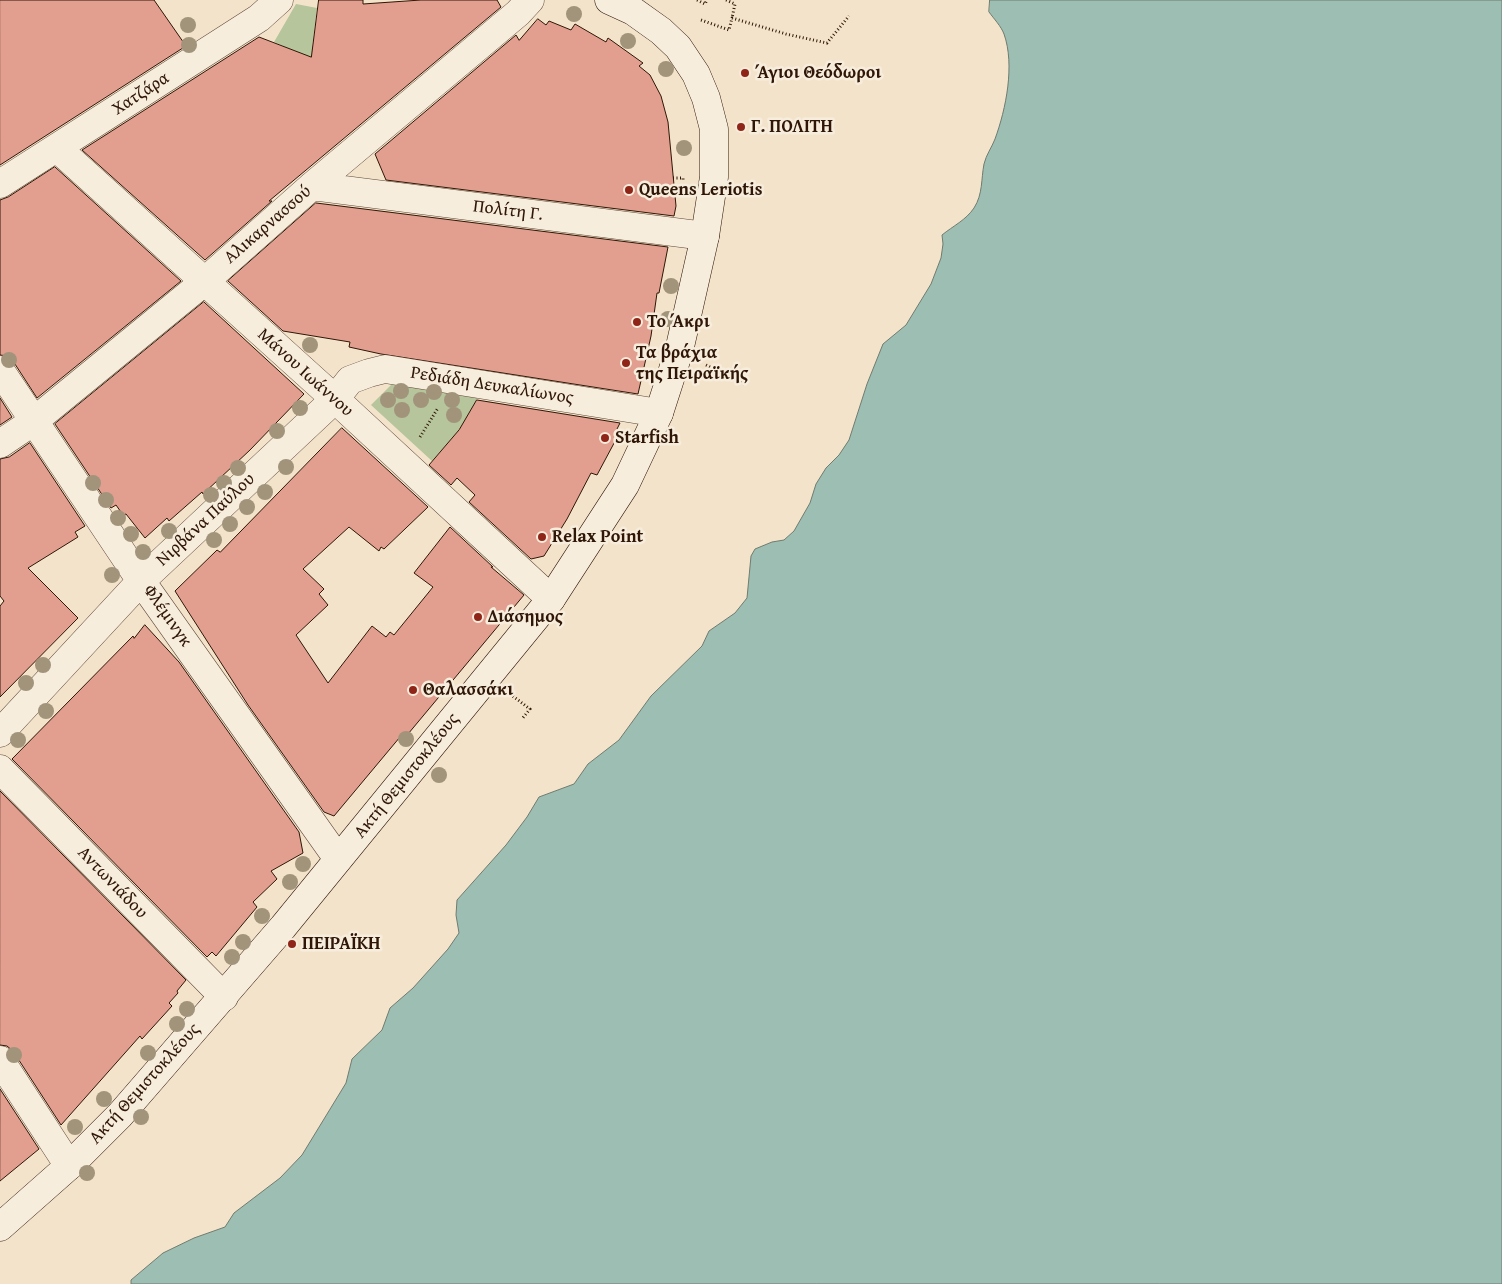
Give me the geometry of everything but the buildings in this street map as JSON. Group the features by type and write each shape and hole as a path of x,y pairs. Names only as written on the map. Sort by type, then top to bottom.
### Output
{"street":[{"name":"Χατζάρα","path":"0,184 57,148 253,9 279,0"},
{"name":"Αλικαρνασσού","path":"0,444 34,421 204,282 312,186 518,13 530,0"},
{"name":"Ακτή Θεμιστοκλέους","path":"0,1227 69,1166 120,1115 224,997 551,599 625,485 659,412 678,351 705,236 714,177 714,129 706,98 696,74 678,47 661,31 640,16 609,0"},
{"name":"Μάνου Ιωάννου","path":"57,148 551,599"},
{"name":"Πολίτη Γ.","path":"312,186 705,236"},
{"name":"Ρεδιάδη Δευκαλίωνος","path":"334,399 350,380 385,369 456,382 659,412"},
{"name":"Φλέμινγκ","path":"0,370 142,581 338,859"},
{"name":"Νιρβάνα Παύλου","path":"0,733 142,581 334,399"},
{"name":"Αντωνιάδου","path":"0,769 224,997"},
{"path":"0,1060 69,1166"}],"path":[{"path":"698,0 705,4 707,0"},
{"path":"701,20 729,30 735,4 726,0"},
{"path":"732,18 774,31 827,43 850,16"},
{"path":"673,178 683,178"},
{"path":"678,351 744,384"},
{"path":"403,462 456,382"},
{"path":"522,718 530,709"}],"green space":[{"path":"296,4 317,8 312,48 362,56 274,70 283,46 274,42"},
{"path":"395,381 478,395 471,413 465,422 432,461 371,405"}],"water":[{"path":"990,0 1502,0 1502,1284 131,1284 131,1280 163,1253 194,1238 225,1227 234,1213 280,1178 302,1155 346,1083 352,1059 382,1030 390,1008 413,988 448,949 459,933 456,915 457,900 506,845 539,797 574,784 588,764 619,740 651,696 702,646 709,631 735,613 747,598 751,556 755,549 772,542 784,540 794,531 810,503 816,484 826,468 839,455 849,440 867,384 883,344 906,325 931,284 941,258 942,235 967,216 977,203 985,161 1003,114 1009,73 1009,59 1004,34 989,12"}],"place":[{"name":"Άγιοι Θεόδωροι","path":"745,73"},
{"name":"Γ. ΠΟΛΙΤΗ","path":"741,127"},
{"name":"Queens Leriotis","path":"629,190"},
{"name":"Το Άκρι","path":"637,322"},
{"name":"Τα βράχια της Πειραϊκής","path":"626,363"},
{"name":"Starfish","path":"605,438"},
{"name":"Relax Point","path":"542,537"},
{"name":"Διάσημος","path":"478,617"},
{"name":"Θαλασσάκι","path":"413,690"},
{"name":"ΠΕΙΡΑΪΚΗ","path":"292,944"}]}
